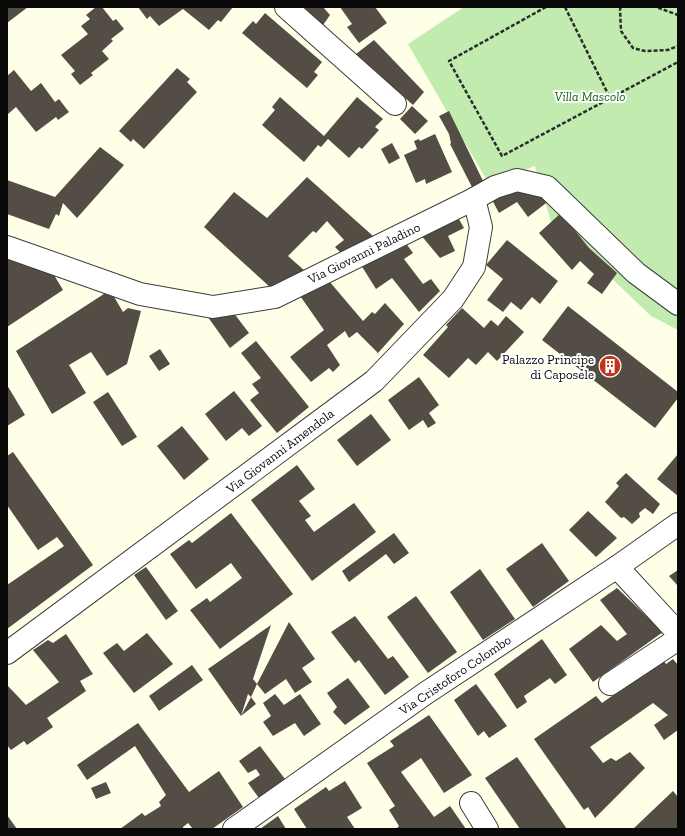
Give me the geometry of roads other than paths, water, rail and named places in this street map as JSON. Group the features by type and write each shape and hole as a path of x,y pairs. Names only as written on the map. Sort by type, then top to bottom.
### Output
{"street":[{"path":"286,7 395,104"},
{"name":"Via Giovanni Paladino","path":"7,247 140,294 214,307 275,297 474,199 495,187 517,180 547,187 636,273 678,304"},
{"name":"Via Giovanni Amendola","path":"7,653 374,381 453,299 474,267 481,227 474,199"},
{"name":"Via Cristoforo Colombo","path":"234,829 426,693 617,567 678,524"},
{"path":"617,567 678,633"},
{"path":"610,684 678,639"},
{"path":"471,802 487,829"}],"place":[{"name":"Palazzo Principe di Caposele","path":"610,366"}],"park label":[{"name":"Villa Mascolo","path":"590,96"}]}
